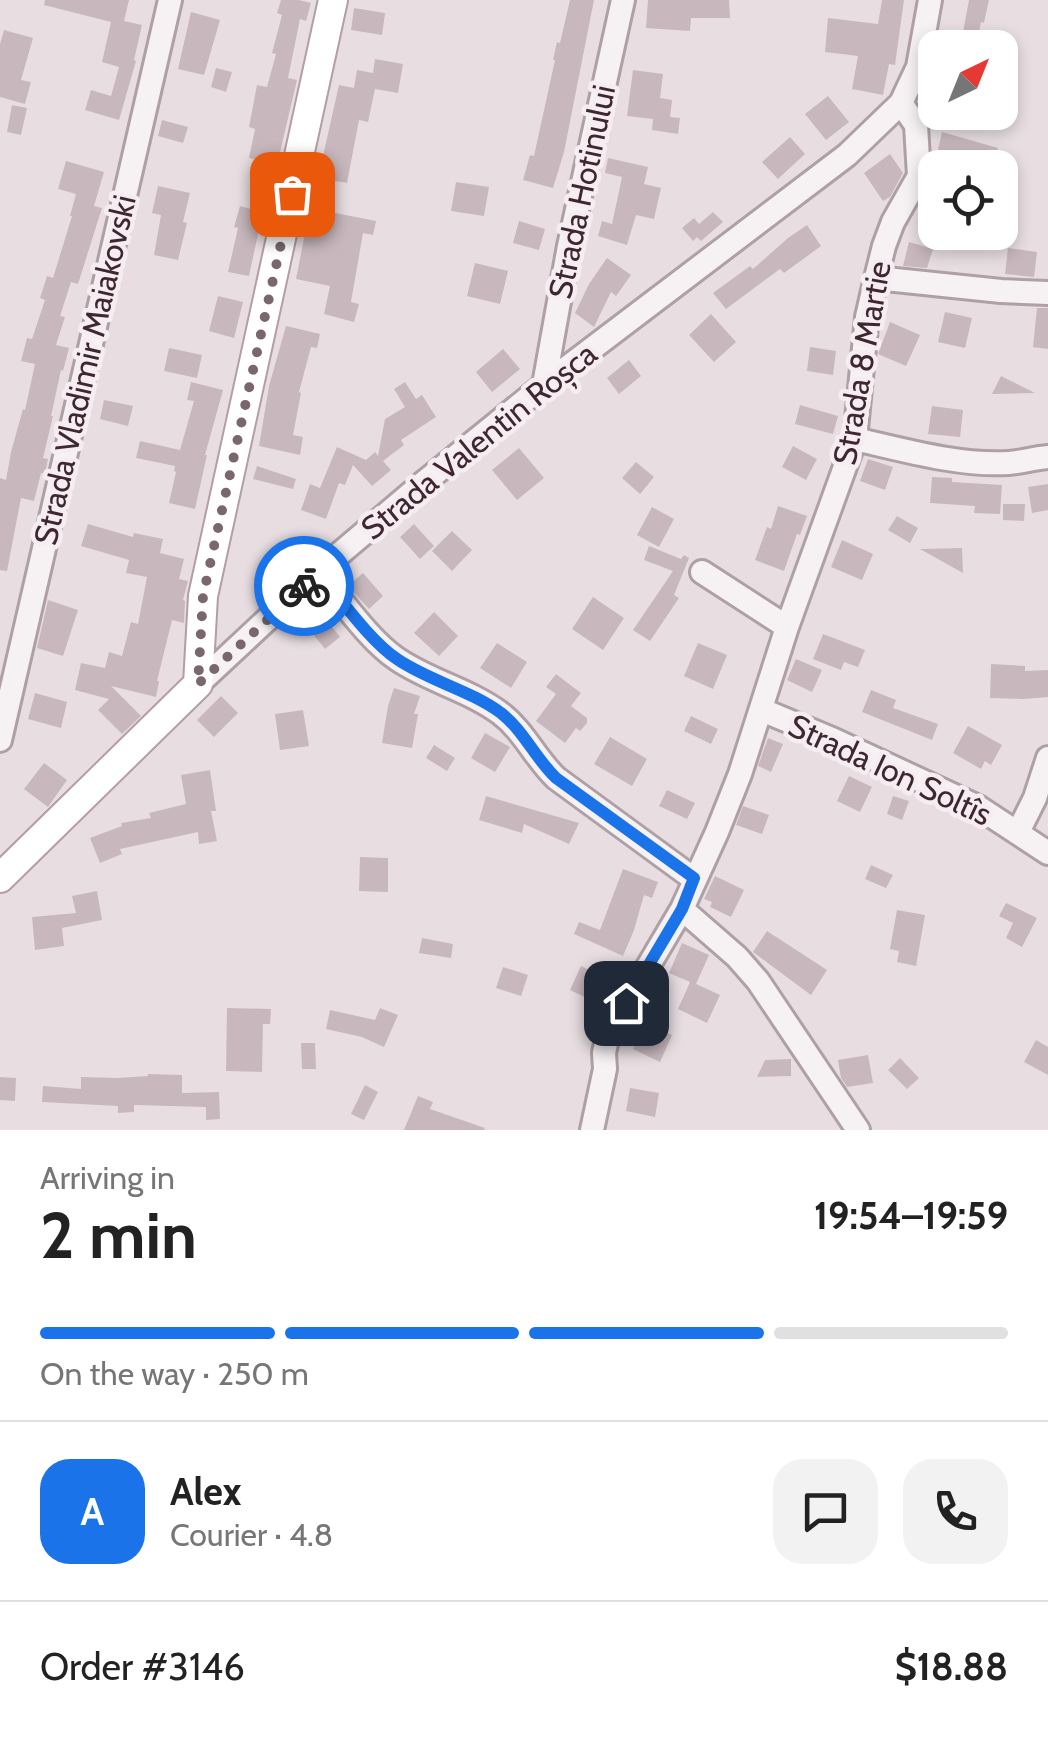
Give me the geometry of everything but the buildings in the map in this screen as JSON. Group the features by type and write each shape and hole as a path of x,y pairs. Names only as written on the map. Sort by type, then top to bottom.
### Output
{"main road":[{"path":"198,684 203,596 334,0"},
{"name":"Strada Valentin Roșca","path":"0,878 198,684"}],"street":[{"name":"Strada Vladimir Maiakovski","path":"0,740 170,0"},
{"name":"Strada Hotinului","path":"544,385 623,0"},
{"name":"Strada Valentin Roșca","path":"198,684 318,572 422,484 544,385 846,156 901,103 918,67 930,0"},
{"name":"Strada 8 Martie","path":"592,1130 608,1034 682,909 734,788 855,439 867,317 876,278 893,222 919,176 916,125 901,103"},
{"path":"876,278 1048,293"},
{"path":"855,439 979,462 1010,463 1048,457"},
{"path":"318,572 396,658 505,716 556,778 694,878"},
{"path":"702,572 787,627"},
{"name":"Strada Ion Soltîs","path":"762,710 978,807 1048,853"},
{"name":"Strada Ion Soltîs","path":"1018,832 1048,758"},
{"path":"682,909 758,981 858,1130"}],"way so far":[{"path":"292,194 203,596 198,684 304,586"}],"route":[{"path":"304,586 318,572 396,658 505,716 556,778 694,878 682,909 626,1003"}]}
